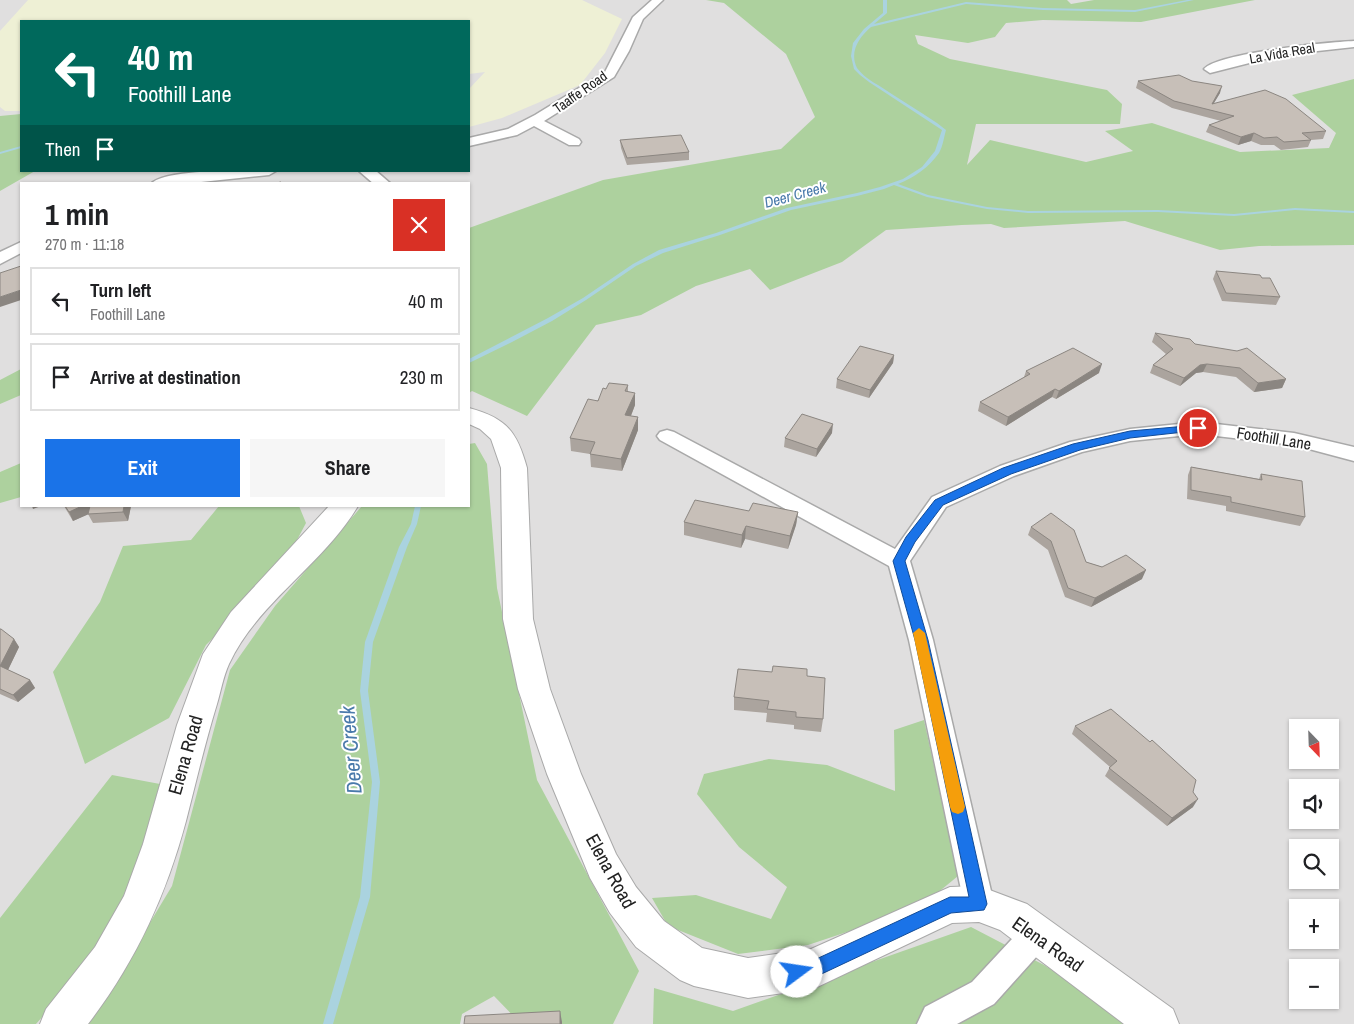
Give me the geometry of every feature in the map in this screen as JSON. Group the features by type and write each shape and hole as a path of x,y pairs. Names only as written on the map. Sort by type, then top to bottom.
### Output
{"street":[{"name":"Taaffe Road","path":"470,142 512,132 567,103 610,74 623,51 638,17 658,0"},
{"name":"La Vida Real","path":"1210,70 1230,62 1286,50 1354,44"},
{"path":"534,121 574,142"},
{"path":"168,182 200,176 255,172"},
{"path":"367,172 381,182"},
{"path":"0,259 20,248"},
{"name":"Elena Road","path":"470,416 491,424 502,434 508,446 514,468 518,619 537,698 564,774 603,866 623,900 650,934 694,966 748,978 813,970 950,905 979,904 1013,917 1158,1024"},
{"name":"Foothill Lane","path":"899,561 910,540 939,502 1007,471 1077,447 1130,435 1198,428 1294,439 1354,454"},
{"path":"666,436 899,561 921,640 979,904"},
{"name":"Elena Road","path":"61,1024 80,1002 124,938 146,890 162,839 187,742 214,664 228,636 246,614 329,527 343,507"},
{"path":"933,1024 936,1018 984,993 1036,934"}],"shaded area":[{"path":"0,0 1354,0 1354,1024 0,1024"}],"green space":[{"path":"28,0 582,0 622,19 605,53 580,85 502,118 470,127 470,88 485,72 470,74 470,20 20,20 20,111 5,111 0,107 0,31"},
{"path":"706,0 1067,0 1071,4 1094,0 1255,0 1141,22 1043,20 1006,23 995,37 968,43 915,35 918,44 950,59 1107,90 1122,104 1120,124 976,124 967,165 990,140 1086,162 1133,151 1105,131 1152,123 1240,152 1329,148 1336,133 1292,95 1354,79 1354,245 1259,246 1220,250 1125,221 1004,228 991,224 886,230 842,262 770,290 750,269 696,286 641,315 596,325 527,416 472,391 470,392 470,228 603,180 781,149 815,117 786,54 724,3"},
{"path":"20,114 20,172 33,172 0,191 0,116"},
{"path":"20,370 20,395 0,404 0,380"},
{"path":"475,443 487,464 497,588 537,780 639,971 613,1024 521,1024 494,996 462,1014 460,1024 89,1024 172,886 230,670 275,606 361,507 470,507 470,444"},
{"path":"20,463 20,497 0,503 0,472"},
{"path":"218,507 299,507 306,523 280,572 206,645 169,718 85,764 53,672 100,602 123,546 191,540"},
{"path":"924,720 958,876 919,908 808,945 738,954 668,926 652,898 696,895 771,919 787,887 739,847 697,794 704,774 769,759 827,765 895,791 894,730"},
{"path":"112,775 160,784 145,851 93,959 36,1024 0,1024 0,918"},
{"path":"971,927 1044,965 1136,1024 653,1024 654,988 733,1011"}],"building":[{"path":"1179,75 1192,81 1222,86 1212,104 1265,90 1286,99 1326,131 1302,133 1311,140 1284,142 1277,137 1264,138 1254,133 1241,137 1209,125 1234,116 1174,101 1138,81"},
{"path":"681,135 689,152 627,158 620,140"},
{"path":"20,266 20,290 0,297 0,273"},
{"path":"1216,271 1260,275 1262,278 1270,278 1280,297 1226,293"},
{"path":"1155,333 1190,339 1195,344 1237,351 1247,348 1286,379 1258,383 1240,368 1207,364 1200,365 1184,378 1153,365 1173,349"},
{"path":"860,346 894,355 870,390 837,379"},
{"path":"1073,348 1102,364 1059,391 1055,389 1008,417 980,402 1030,374 1026,371"},
{"path":"609,383 628,385 625,391 635,393 625,415 638,417 621,459 590,454 595,442 570,438 588,399 598,401 603,388 606,389"},
{"path":"802,414 833,424 817,449 785,438"},
{"path":"1191,467 1262,480 1261,474 1302,481 1305,517 1231,502 1231,497 1191,490"},
{"path":"695,500 749,511 753,503 798,512 790,536 746,526 742,535 684,522"},
{"path":"66,507 80,507 69,512"},
{"path":"90,507 124,507 123,512 88,514"},
{"path":"1051,513 1074,530 1086,562 1102,567 1126,555 1146,570 1095,598 1068,588 1051,541 1031,527"},
{"path":"0,629 14,639 0,666"},
{"path":"0,666 30,680 13,695 0,689"},
{"path":"773,666 807,669 807,676 825,678 823,719 796,717 796,712 767,709 769,701 734,697 738,669 772,672"},
{"path":"1111,709 1150,742 1152,740 1196,780 1193,792 1198,799 1172,818 1109,768 1117,761 1075,726"},
{"path":"560,1011 560,1024 464,1024 465,1016"}],"waterway":[{"name":"Deer Creek","path":"470,360 550,320 652,255 789,209 882,188 905,180 924,168 937,151 944,130 870,82 856,69 854,63 853,52 855,43 865,30 885,13 885,0"},
{"path":"871,26 966,3 1043,9 1135,11 1192,0"},
{"path":"0,153 20,147"},
{"path":"894,184 927,196 987,208 1028,212 1158,211 1234,215 1295,209 1354,212"},
{"name":"Deer Creek","path":"328,1024 365,897 376,782 364,691 369,642 403,547 414,524 418,507"}],"slow traffic":[{"path":"919,633 958,807"}],"route":[{"path":"797,972 813,970 950,905 979,904 921,640 899,561 910,540 939,502 1007,471 1077,447 1130,435 1198,428"}]}
